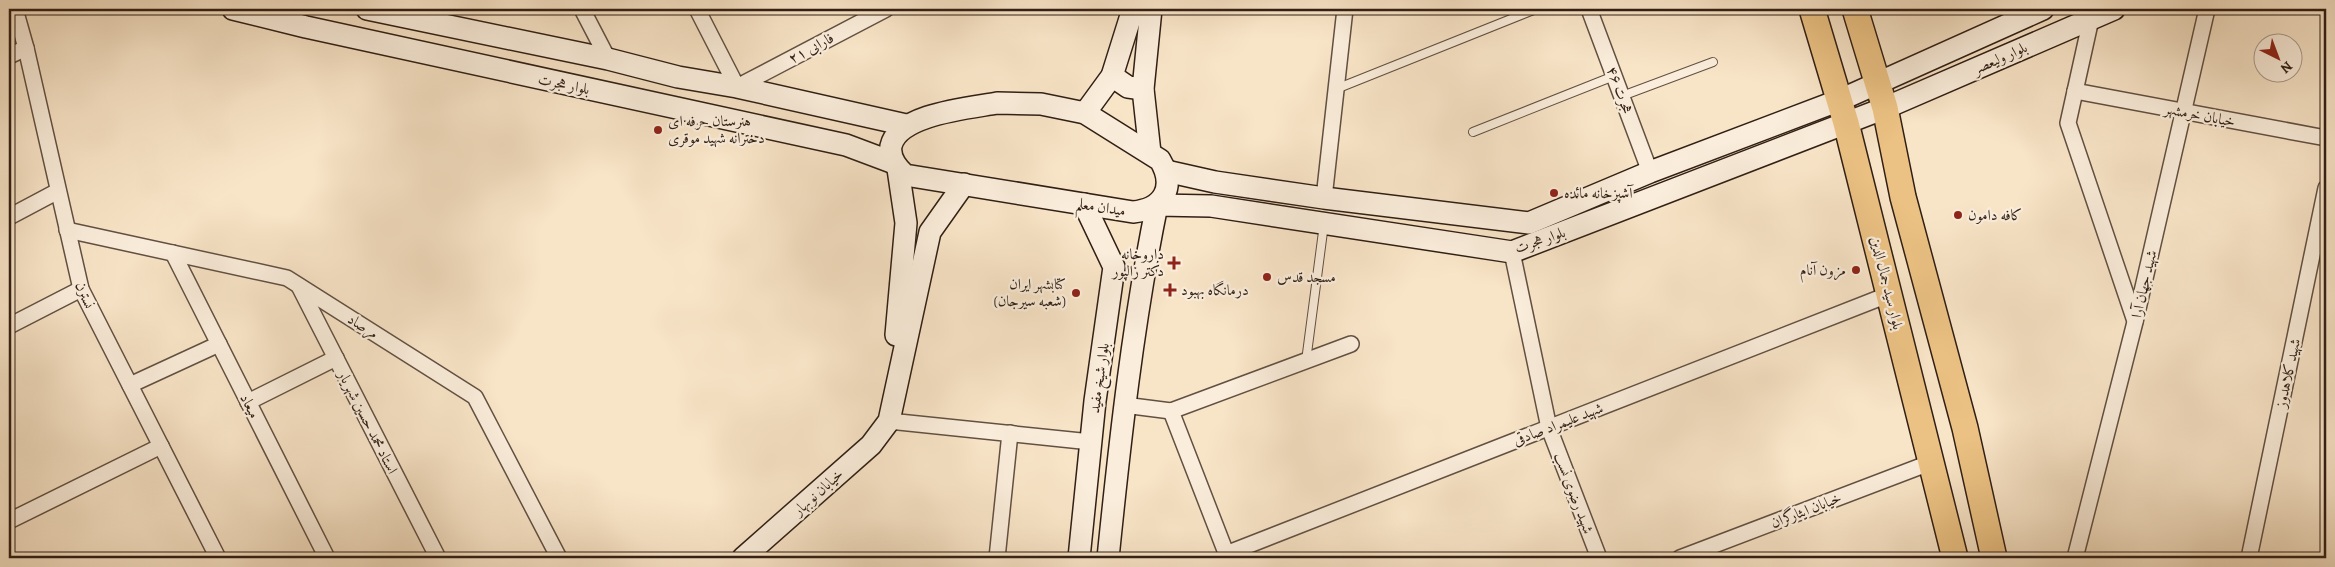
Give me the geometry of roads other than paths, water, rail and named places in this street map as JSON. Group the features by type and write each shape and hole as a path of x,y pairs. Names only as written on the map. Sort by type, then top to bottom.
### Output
{"main road":[{"name":"بلوار هجرت","path":"233,9 306,27 846,145 896,166"},
{"path":"366,9 608,59 678,77 737,87 906,125"},
{"path":"1085,112 1112,76 1132,9"},
{"path":"1150,153 1143,89 1151,9"},
{"name":"بلوار سید جمال الدین","path":"1812,9 1843,111 1955,558"},
{"path":"1855,9 1886,108 1903,197 1965,428 1994,558"},
{"name":"بلوار ولیعصر","path":"1843,111 1878,81 2043,9"},
{"name":"بلوار ولیعصر","path":"1843,111 1886,108 2114,9"},
{"path":"1112,76 1128,87 1143,89"},
{"path":"888,421 906,223 896,166 890,150 892,140 906,125 948,112 997,103 1041,104 1085,112 1160,160 1166,171 1168,183 1164,195 1156,205"},
{"name":"بلوار هجرت","path":"1166,171 1214,182 1324,198 1528,223 1650,172 1843,111"},
{"name":"بلوار هجرت","path":"1156,205 1211,206 1512,252 1843,111"},
{"name":"میدان معلم","path":"896,166 906,175 1133,212 1146,211 1156,205"},
{"path":"888,421 930,232 964,184"},
{"path":"1084,204 1114,267 1130,264 1143,271"},
{"name":"بلوار شیخ مفید","path":"1108,558 1124,405 1143,271 1156,205"},
{"path":"906,223 923,227 930,232"},
{"name":"بلوار شیخ مفید","path":"1079,558 1091,442 1114,267"},
{"name":"خیابان نوبهار","path":"743,558 871,445 888,421"}],"street":[{"name":"نسترن","path":"15,9 26,48 81,289 218,558"},
{"path":"582,9 608,59"},
{"path":"698,9 737,87"},
{"name":"فارابی ۲۱","path":"737,87 886,9"},
{"path":"1324,198 1345,9"},
{"name":"هجرت ۴۶","path":"1589,9 1650,172"},
{"name":"شهید جهان آرا","path":"2075,558 2135,322 2207,9"},
{"path":"2091,19 2068,123 2135,322"},
{"path":"9,56 26,48"},
{"name":"خیابان خرمشهر","path":"2075,91 2326,138"},
{"name":"شهید کلاهدوز","path":"2249,558 2326,188"},
{"path":"9,216 58,191"},
{"name":"مرصاد","path":"67,230 287,278 475,397 559,558"},
{"name":"شهید رضوی نسب","path":"1512,252 1549,428 1598,558"},
{"name":"میعاد","path":"173,253 327,558"},
{"name":"استاد محمد حسین شهریار","path":"299,285 438,558"},
{"path":"9,326 81,289"},
{"name":"شهید علیمراد صادقی","path":"1227,556 1890,294"},
{"path":"130,385 219,344"},
{"path":"1124,405 1171,411 1351,344"},
{"path":"248,402 336,358"},
{"path":"1171,411 1227,556"},
{"path":"888,421 1091,442"},
{"path":"997,558 1010,434"},
{"path":"9,522 161,446"},
{"name":"خیابان ایثارگران","path":"1680,558 1932,462"}],"lane":[{"path":"1336,89 1536,9"},
{"path":"1622,96 1713,62"},
{"path":"1473,132 1614,76"},
{"path":"1306,361 1324,222"}],"place":[{"name":"هنرستان حرفه ای دخترانه شهید موقری","path":"658,130"},
{"name":"آشپزخانه مائده","path":"1554,193"},
{"name":"کافه دامون","path":"1958,215"},
{"name":"داروخانه دکتر زالپور","path":"1174,263"},
{"name":"مزون آنام","path":"1856,270"},
{"name":"مسجد قدس","path":"1267,277"},
{"name":"درمانگاه بهبود","path":"1170,290"},
{"name":"کتابشهر ایران (شعبه سیرجان)","path":"1076,293"}]}
